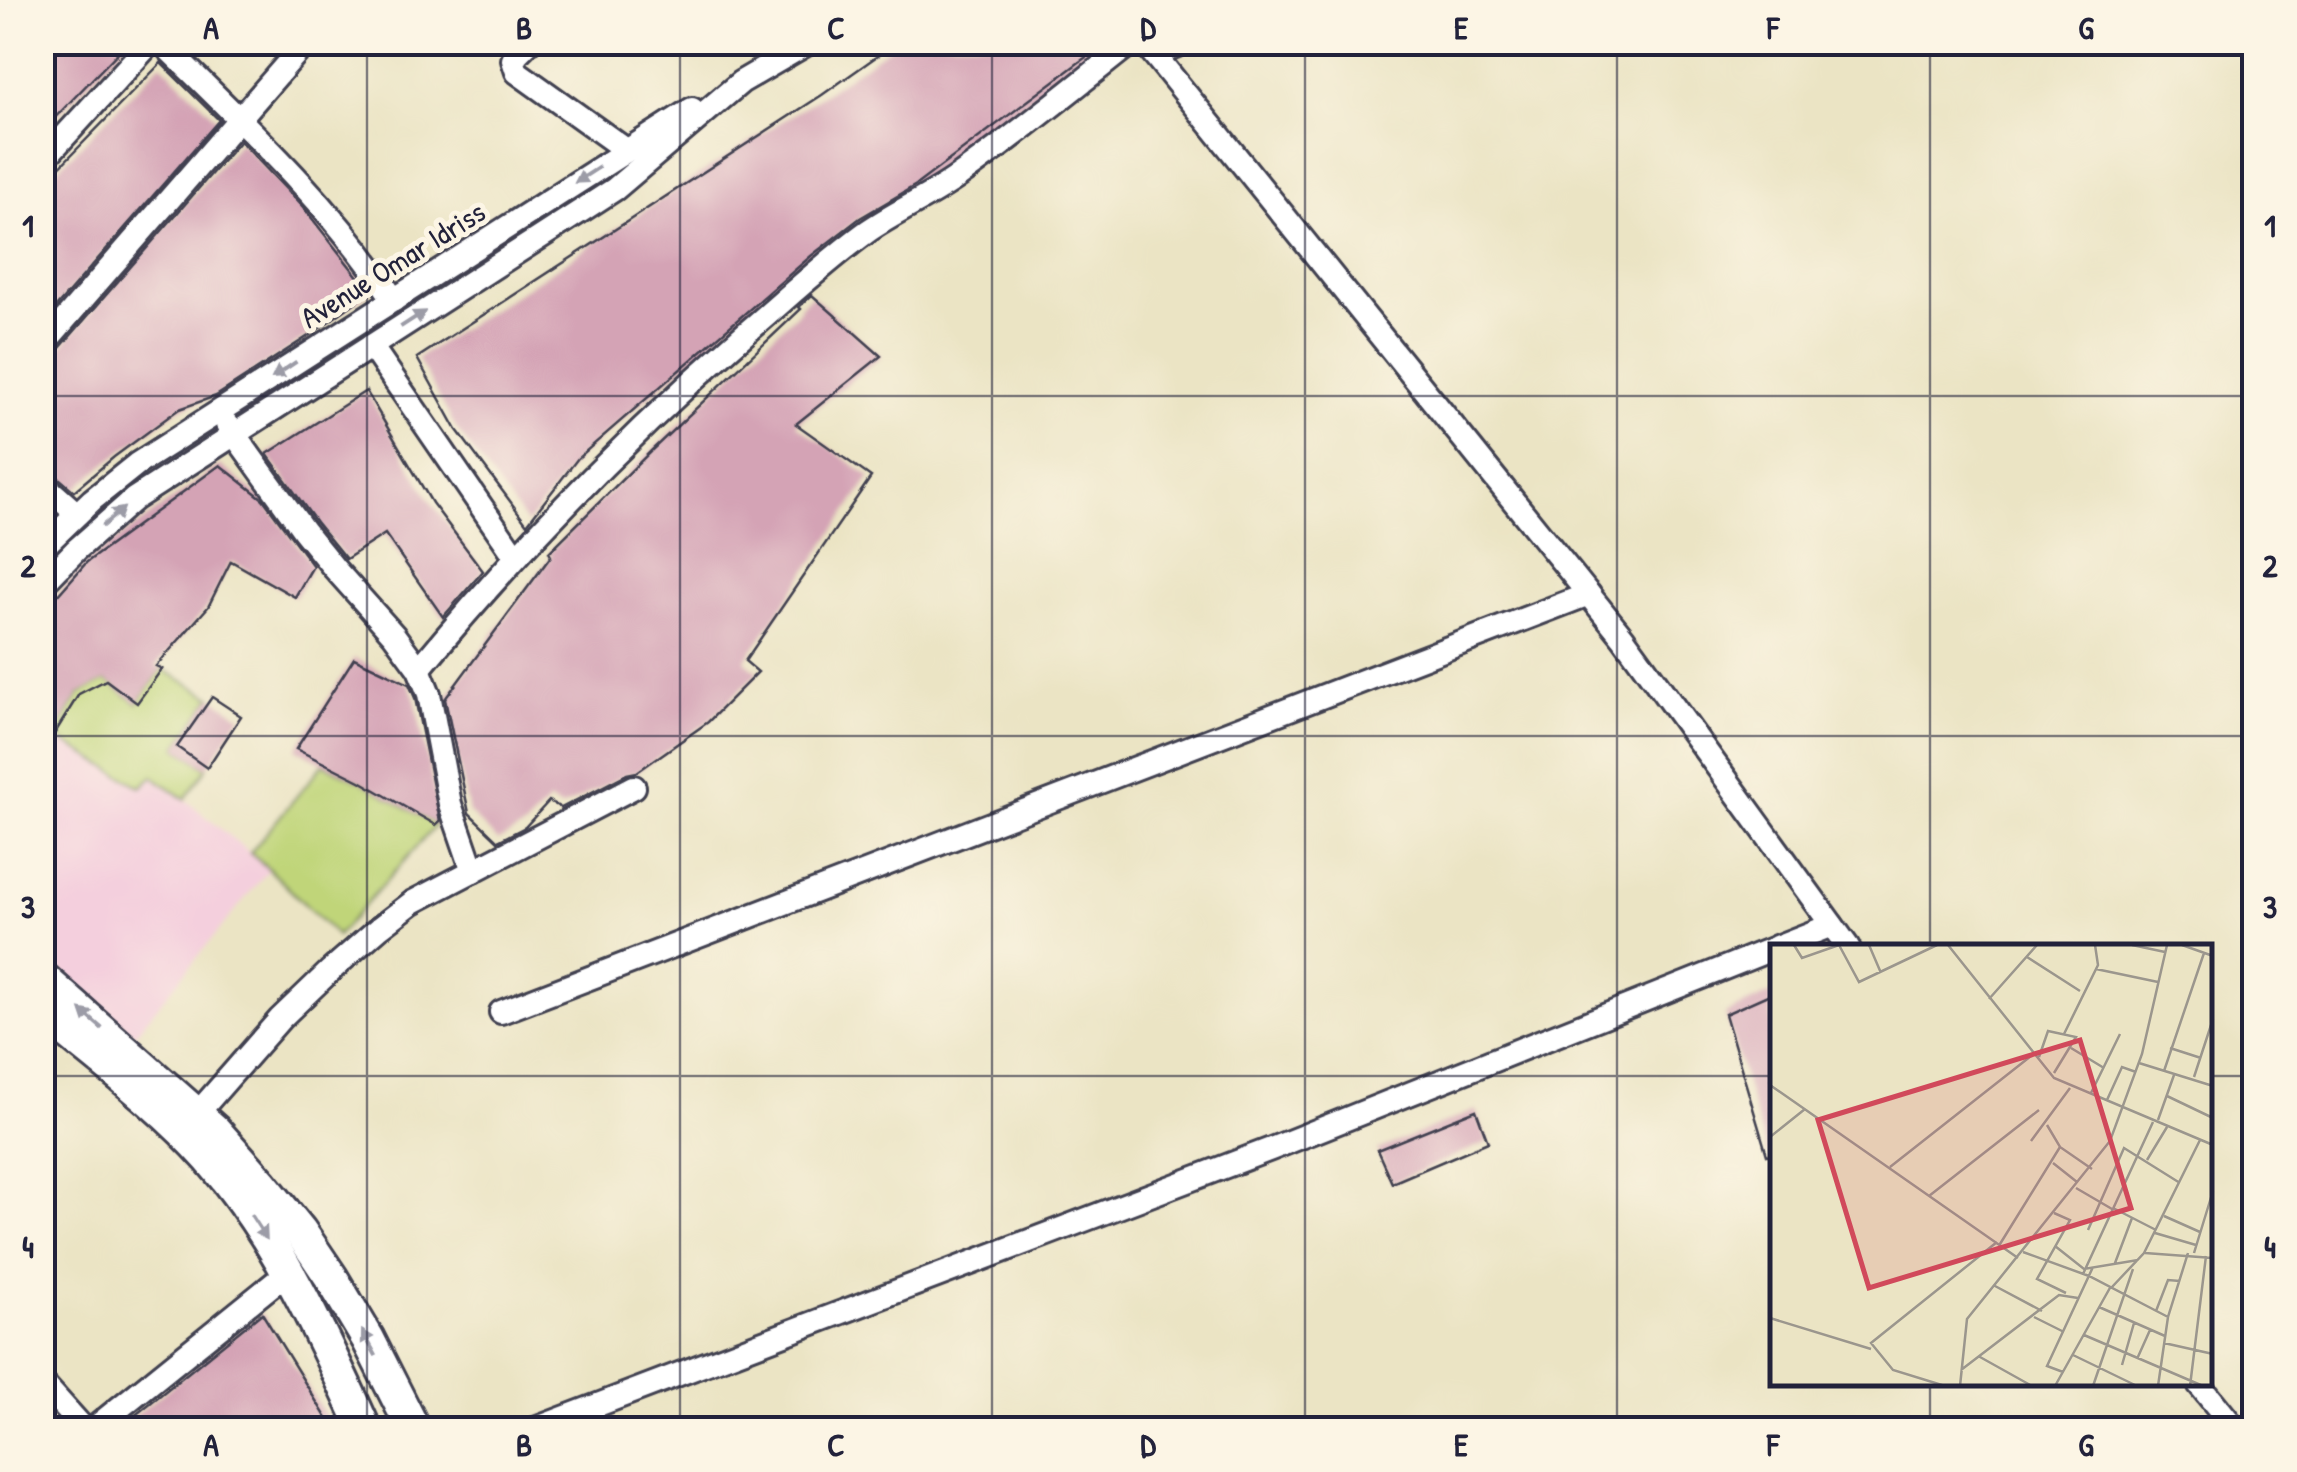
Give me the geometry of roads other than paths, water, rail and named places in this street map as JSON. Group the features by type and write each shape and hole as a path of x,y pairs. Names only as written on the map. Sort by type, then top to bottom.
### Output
{"main road":[{"path":"42,978 215,1131 300,1230 368,1338 414,1430"},
{"path":"43,1013 162,1112 232,1186 312,1315 365,1430"}],"street":[{"path":"42,346 306,42"},
{"path":"529,42 516,55 517,72 626,150"},
{"name":"Avenue Omar Idriss","path":"42,548 136,464 708,98 784,42"},
{"path":"42,584 134,498 615,189 741,82 810,42"},
{"path":"419,668 516,557 642,426 783,301 868,231 957,178 1132,42"},
{"path":"1185,42 1150,48 1589,594 1846,944"},
{"path":"42,161 148,44 240,120 312,194 394,300"},
{"path":"370,346 516,557"},
{"path":"219,414 304,531 419,668 429,694 450,804 474,871"},
{"path":"42,483 77,514"},
{"path":"500,1012 1589,594"},
{"path":"196,1115 280,1019 330,971 413,902 634,787"},
{"path":"1784,944 1832,925"},
{"path":"532,1430 1271,1149 1770,950"},
{"path":"42,1382 88,1430 288,1272"},
{"path":"2201,1387 2236,1430"}]}
